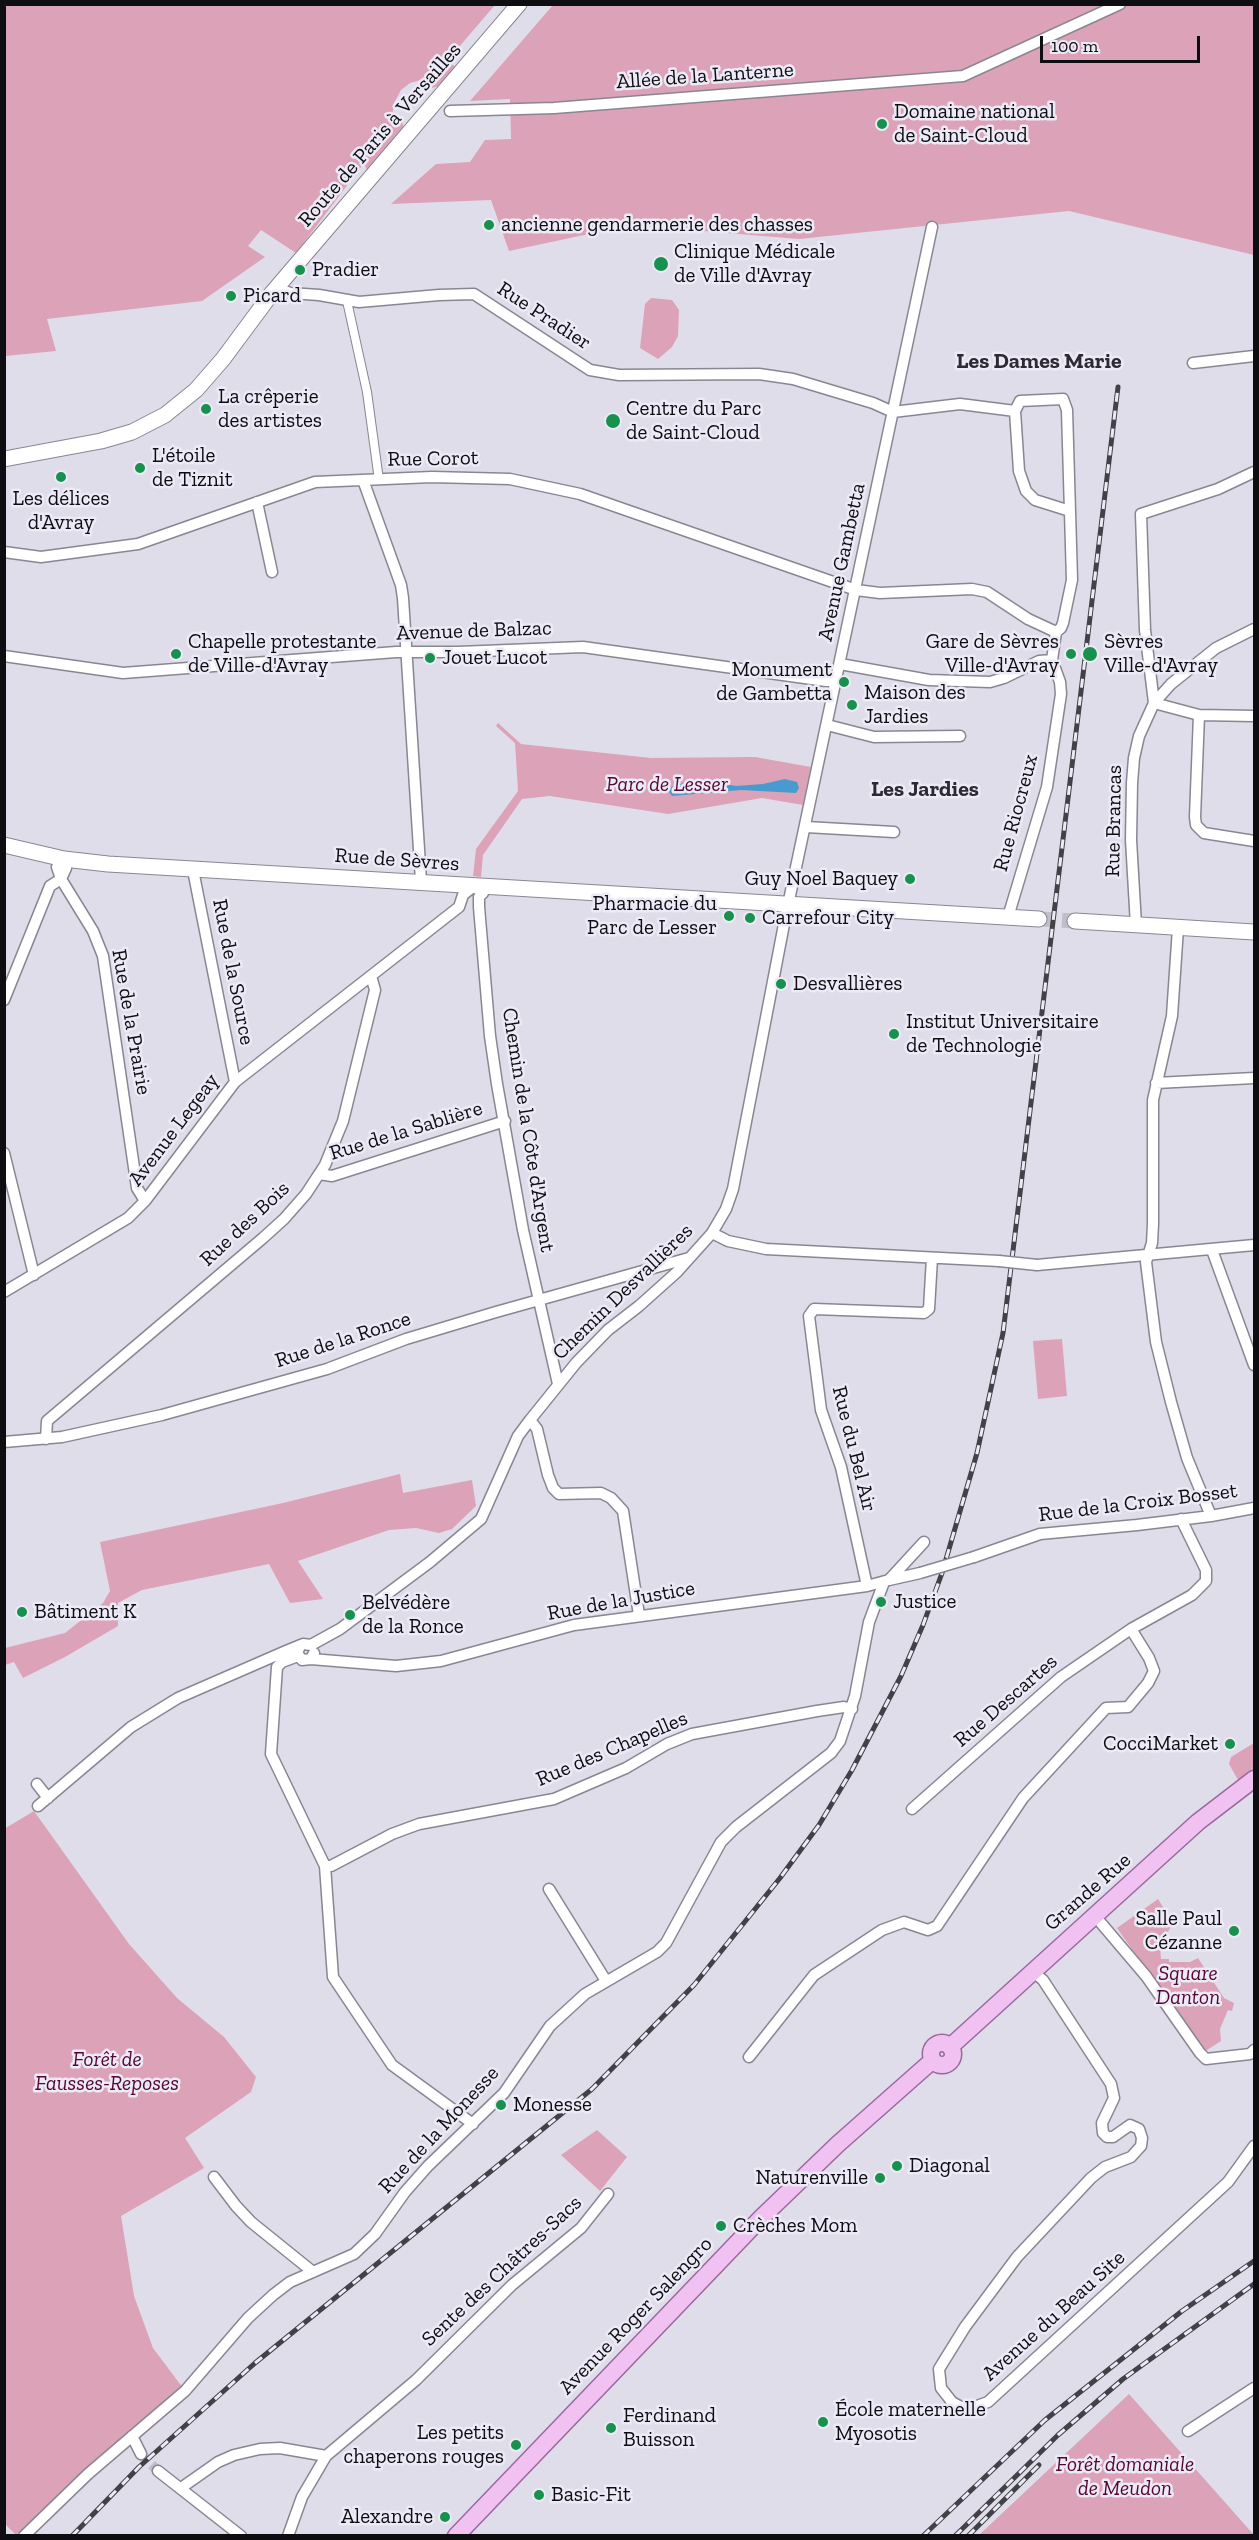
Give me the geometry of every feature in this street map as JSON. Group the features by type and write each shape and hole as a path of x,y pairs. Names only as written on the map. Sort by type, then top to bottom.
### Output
{"main road":[{"name":"Route de Paris à Versailles","path":"4,459 101,441 132,432 165,415 196,390 275,290 519,4"},
{"name":"Rue de Sèvres","path":"4,845 64,859 193,870 421,881 768,905 788,904 1039,919"},
{"path":"1075,921 1254,932"},
{"name":"Grande Rue","path":"953,2045 1198,1822 1254,1779"},
{"name":"Avenue Roger Salengro","path":"456,2535 761,2218 838,2144 933,2060 943,2065 950,2061 953,2055 953,2045"}],"street":[{"name":"Allée de la Lanterne","path":"450,111 554,108 963,76 1120,4"},
{"name":"Avenue Gambetta","path":"788,904 932,227"},
{"name":"Rue Pradier","path":"275,290 358,302 474,294 590,370 619,375 759,374 793,379 873,403 892,412"},
{"path":"347,301 367,392 379,480"},
{"path":"1193,363 1254,356"},
{"path":"840,664 929,680 990,682 1039,662 1052,660 1056,632 1061,628 1072,580 1070,511 1067,410 1063,399 1020,401 1015,411 1019,471 1026,491 1035,500 1070,511"},
{"path":"892,412 960,404 1015,411"},
{"path":"1254,472 1218,489 1141,514 1145,630 1154,703 1199,715 1254,716"},
{"name":"Rue Corot","path":"4,552 41,557 138,544 315,482 470,477 510,479 580,494 856,590"},
{"path":"363,480 401,585 408,652 421,881"},
{"path":"257,502 272,572"},
{"path":"856,590 880,593 972,589 987,592 1028,619 1056,632"},
{"name":"Rue Brancas","path":"1136,925 1131,840 1134,758 1139,736 1154,703 1172,684 1216,648 1254,629"},
{"name":"Avenue de Balzac","path":"4,656 123,673 408,652 583,647 837,681"},
{"name":"Rue Riocreux","path":"1008,917 1047,787 1061,694 1060,682 1052,660"},
{"path":"1199,715 1196,825 1204,832 1254,841"},
{"path":"827,725 874,736 960,736"},
{"path":"806,827 894,832"},
{"path":"4,1000 50,886 61,879 57,867 64,859"},
{"name":"Rue de la Source","path":"193,870 235,1082"},
{"name":"Rue de la Prairie","path":"61,879 93,931 103,956 137,1188 145,1201"},
{"name":"Avenue Legeay","path":"4,1292 128,1218 145,1201 235,1082 459,907 463,895 474,886"},
{"name":"Chemin de la Côte d'Argent","path":"474,886 483,892 479,897 479,906 490,1036 523,1230 558,1384"},
{"name":"Chemin Desvallières","path":"38,1806 131,1727 202,1686 265,1661 303,1649 340,1629 430,1562 481,1519 518,1436 558,1384 608,1330 669,1280 712,1233 726,1209 733,1188 788,904"},
{"path":"1178,928 1172,1016 1155,1083 1153,1224 1149,1256 1146,1262 1156,1342 1187,1458 1211,1516"},
{"name":"Rue des Bois","path":"46,1439 47,1421 284,1219 306,1194 319,1174 343,1121 375,990 371,976"},
{"path":"1155,1083 1254,1078"},
{"name":"Rue de la Sablière","path":"319,1174 332,1176 505,1121"},
{"path":"4,1154 34,1275"},
{"path":"712,1233 728,1241 766,1249 1037,1265 1254,1245"},
{"path":"1212,1250 1254,1365"},
{"name":"Rue de la Ronce","path":"4,1442 46,1439 121,1425 282,1382 327,1369 405,1339 691,1257"},
{"name":"Rue du Bel Air","path":"867,1586 841,1467 821,1410 809,1316 814,1310 924,1313 929,1309 932,1258"},
{"path":"530,1420 537,1429 553,1488 559,1494 601,1493 611,1498 623,1511 639,1615"},
{"name":"Rue de la Croix Bosset","path":"886,1581 974,1557 1040,1534 1211,1516 1254,1508"},
{"name":"Rue Descartes","path":"912,1809 1061,1677 1131,1629 1192,1595 1206,1581 1206,1570 1181,1519"},
{"path":"886,1581 924,1542"},
{"name":"Rue de la Justice","path":"303,1649 315,1652 311,1659 396,1666 451,1660 574,1625 867,1586 886,1581"},
{"name":"Rue de la Monesse","path":"24,2535 88,2474 191,2385 248,2318 273,2295 290,2282 354,2254 375,2234 405,2192 428,2166 504,2093 550,2026 585,1994 657,1952 666,1943 721,1842 736,1827 831,1753 840,1741 852,1709 869,1622 886,1581"},
{"path":"749,2057 814,1975 882,1930 904,1922 928,1930 937,1926 1023,1798 1106,1708 1128,1707 1148,1683 1154,1671 1149,1658 1131,1629"},
{"path":"303,1649 277,1667 271,1754 325,1866 333,1977 392,2065 473,2124"},
{"path":"265,1661 277,1667"},
{"name":"Rue des Chapelles","path":"325,1866 332,1866 392,1834 419,1824 554,1799 626,1768 667,1744 692,1734 817,1711 844,1707 852,1709"},
{"path":"37,1784 48,1798"},
{"path":"549,1889 606,1981"},
{"path":"1095,1916 1146,1976 1206,2059 1250,2054 1254,2050"},
{"name":"Avenue du Beau Site","path":"1032,1971 1043,1980 1112,2084 1114,2098 1102,2123 1103,2133 1107,2137 1113,2137 1130,2125 1139,2128 1142,2138 1141,2146 1131,2157 1104,2167 1091,2178 1017,2257 943,2359 939,2369 939,2381 946,2396 961,2407 981,2406 988,2402 1228,2182 1254,2146"},
{"path":"214,2177 251,2222 313,2272"},
{"name":"Sente des Châtres-Sacs","path":"288,2535 302,2497 327,2456 420,2375 512,2285 558,2250 581,2228 608,2194"},
{"path":"1188,2431 1254,2388"},
{"path":"132,2436 141,2454"},
{"path":"181,2488 218,2462 260,2448 280,2448 327,2456"},
{"path":"158,2471 241,2535"}],"green space":[{"path":"5,5 495,5 447,61 457,68 443,85 432,88 433,79 424,79 410,83 401,90 394,103 392,117 394,123 402,121 404,129 367,170 364,163 296,253 261,230 248,246 265,257 202,301 47,319 56,351 5,356"},
{"name":"Domaine national de Saint-Cloud","path":"553,5 1254,5 1254,255 1069,211 799,239 631,225 509,251 491,200 391,204 436,164 470,162 485,140 511,139 510,99 470,101"},
{"path":"651,298 672,300 679,310 678,336 672,347 658,359 640,348 645,304"},
{"name":"Parc de Lesser","path":"498,723 521,744 651,758 755,757 811,767 803,805 762,798 668,814 550,796 522,799 483,855 481,877 473,876 476,849 518,791 515,743 496,726"},
{"path":"1062,1339 1067,1396 1038,1399 1033,1341"},
{"path":"400,1474 403,1493 472,1480 476,1506 452,1529 439,1533 416,1528 389,1530 298,1561 323,1599 290,1603 269,1564 142,1590 118,1603 118,1626 65,1657 23,1678 14,1662 5,1665 5,1648 65,1633 103,1603 110,1591 100,1542 283,1503"},
{"path":"1254,1743 1254,1769 1238,1780 1229,1764 1231,1757"},
{"name":"Forêt de Fausses-Reposes","path":"34,1811 129,1944 177,1998 224,2037 256,2077 251,2092 185,2138 204,2168 121,2216 134,2296 153,2348 183,2388 82,2473 16,2535 5,2524 4,1829"},
{"name":"Square Danton","path":"1158,1899 1171,1920 1170,1928 1160,1947 1161,1959 1169,1959 1169,1962 1190,1962 1198,1958 1224,1998 1234,2003 1232,2011 1228,2010 1220,2029 1221,2041 1204,2052 1117,1928"},
{"path":"597,2130 627,2157 600,2191 561,2155"},
{"name":"Forêt domaniale de Meudon","path":"1129,2394 1254,2535 979,2535"}],"water":[{"path":"785,779 797,782 799,788 796,793 741,790 672,796 669,792 670,788 678,784 707,781 736,786 763,784"}],"tunnel":[{"path":"1039,919 1075,921"},
{"path":"141,2454 158,2471"}],"railway":[{"path":"72,2536 139,2467 255,2363 592,2089 694,1985 780,1878 819,1825 852,1770 901,1676 942,1573 977,1453 1003,1333 1118,387"},
{"path":"923,2536 1045,2420 1182,2311 1254,2261"},
{"path":"955,2536 1058,2435 1123,2379 1254,2284"},
{"path":"968,2536 1039,2465"}],"place":[{"name":"Domaine national de Saint-Cloud","path":"882,124"},
{"name":"ancienne gendarmerie des chasses","path":"489,225"},
{"name":"Clinique Médicale de Ville d'Avray","path":"661,264"},
{"name":"Pradier","path":"300,270"},
{"name":"Picard","path":"231,296"},
{"name":"La crêperie des artistes","path":"206,409"},
{"name":"Centre du Parc de Saint-Cloud","path":"613,421"},
{"name":"L'étoile de Tiznit","path":"140,468"},
{"name":"Les délices d'Avray","path":"61,477"},
{"name":"Chapelle protestante de Ville-d'Avray","path":"176,654"},
{"name":"Gare de Sèvres Ville-d'Avray","path":"1071,654"},
{"name":"Sèvres Ville-d'Avray","path":"1090,654"},
{"name":"Jouet Lucot","path":"430,658"},
{"name":"Monument de Gambetta","path":"844,682"},
{"name":"Maison des Jardies","path":"852,705"},
{"name":"Guy Noel Baquey","path":"910,879"},
{"name":"Pharmacie du Parc de Lesser","path":"729,916"},
{"name":"Carrefour City","path":"750,918"},
{"name":"Desvallières","path":"781,984"},
{"name":"Institut Universitaire de Technologie","path":"894,1034"},
{"name":"Justice","path":"881,1602"},
{"name":"Bâtiment K","path":"22,1612"},
{"name":"Belvédère de la Ronce","path":"350,1615"},
{"name":"CocciMarket","path":"1230,1744"},
{"name":"Salle Paul Cézanne","path":"1234,1931"},
{"name":"Monesse","path":"501,2105"},
{"name":"Diagonal","path":"897,2166"},
{"name":"Naturenville","path":"880,2178"},
{"name":"Crèches Mom","path":"721,2226"},
{"name":"École maternelle Myosotis","path":"823,2422"},
{"name":"Ferdinand Buisson","path":"611,2428"},
{"name":"Les petits chaperons rouges","path":"516,2445"},
{"name":"Basic-Fit","path":"539,2495"},
{"name":"Alexandre","path":"445,2517"}],"district":[{"name":"Les Dames Marie","path":"1039,362"},
{"name":"Les Jardies","path":"925,790"}]}
